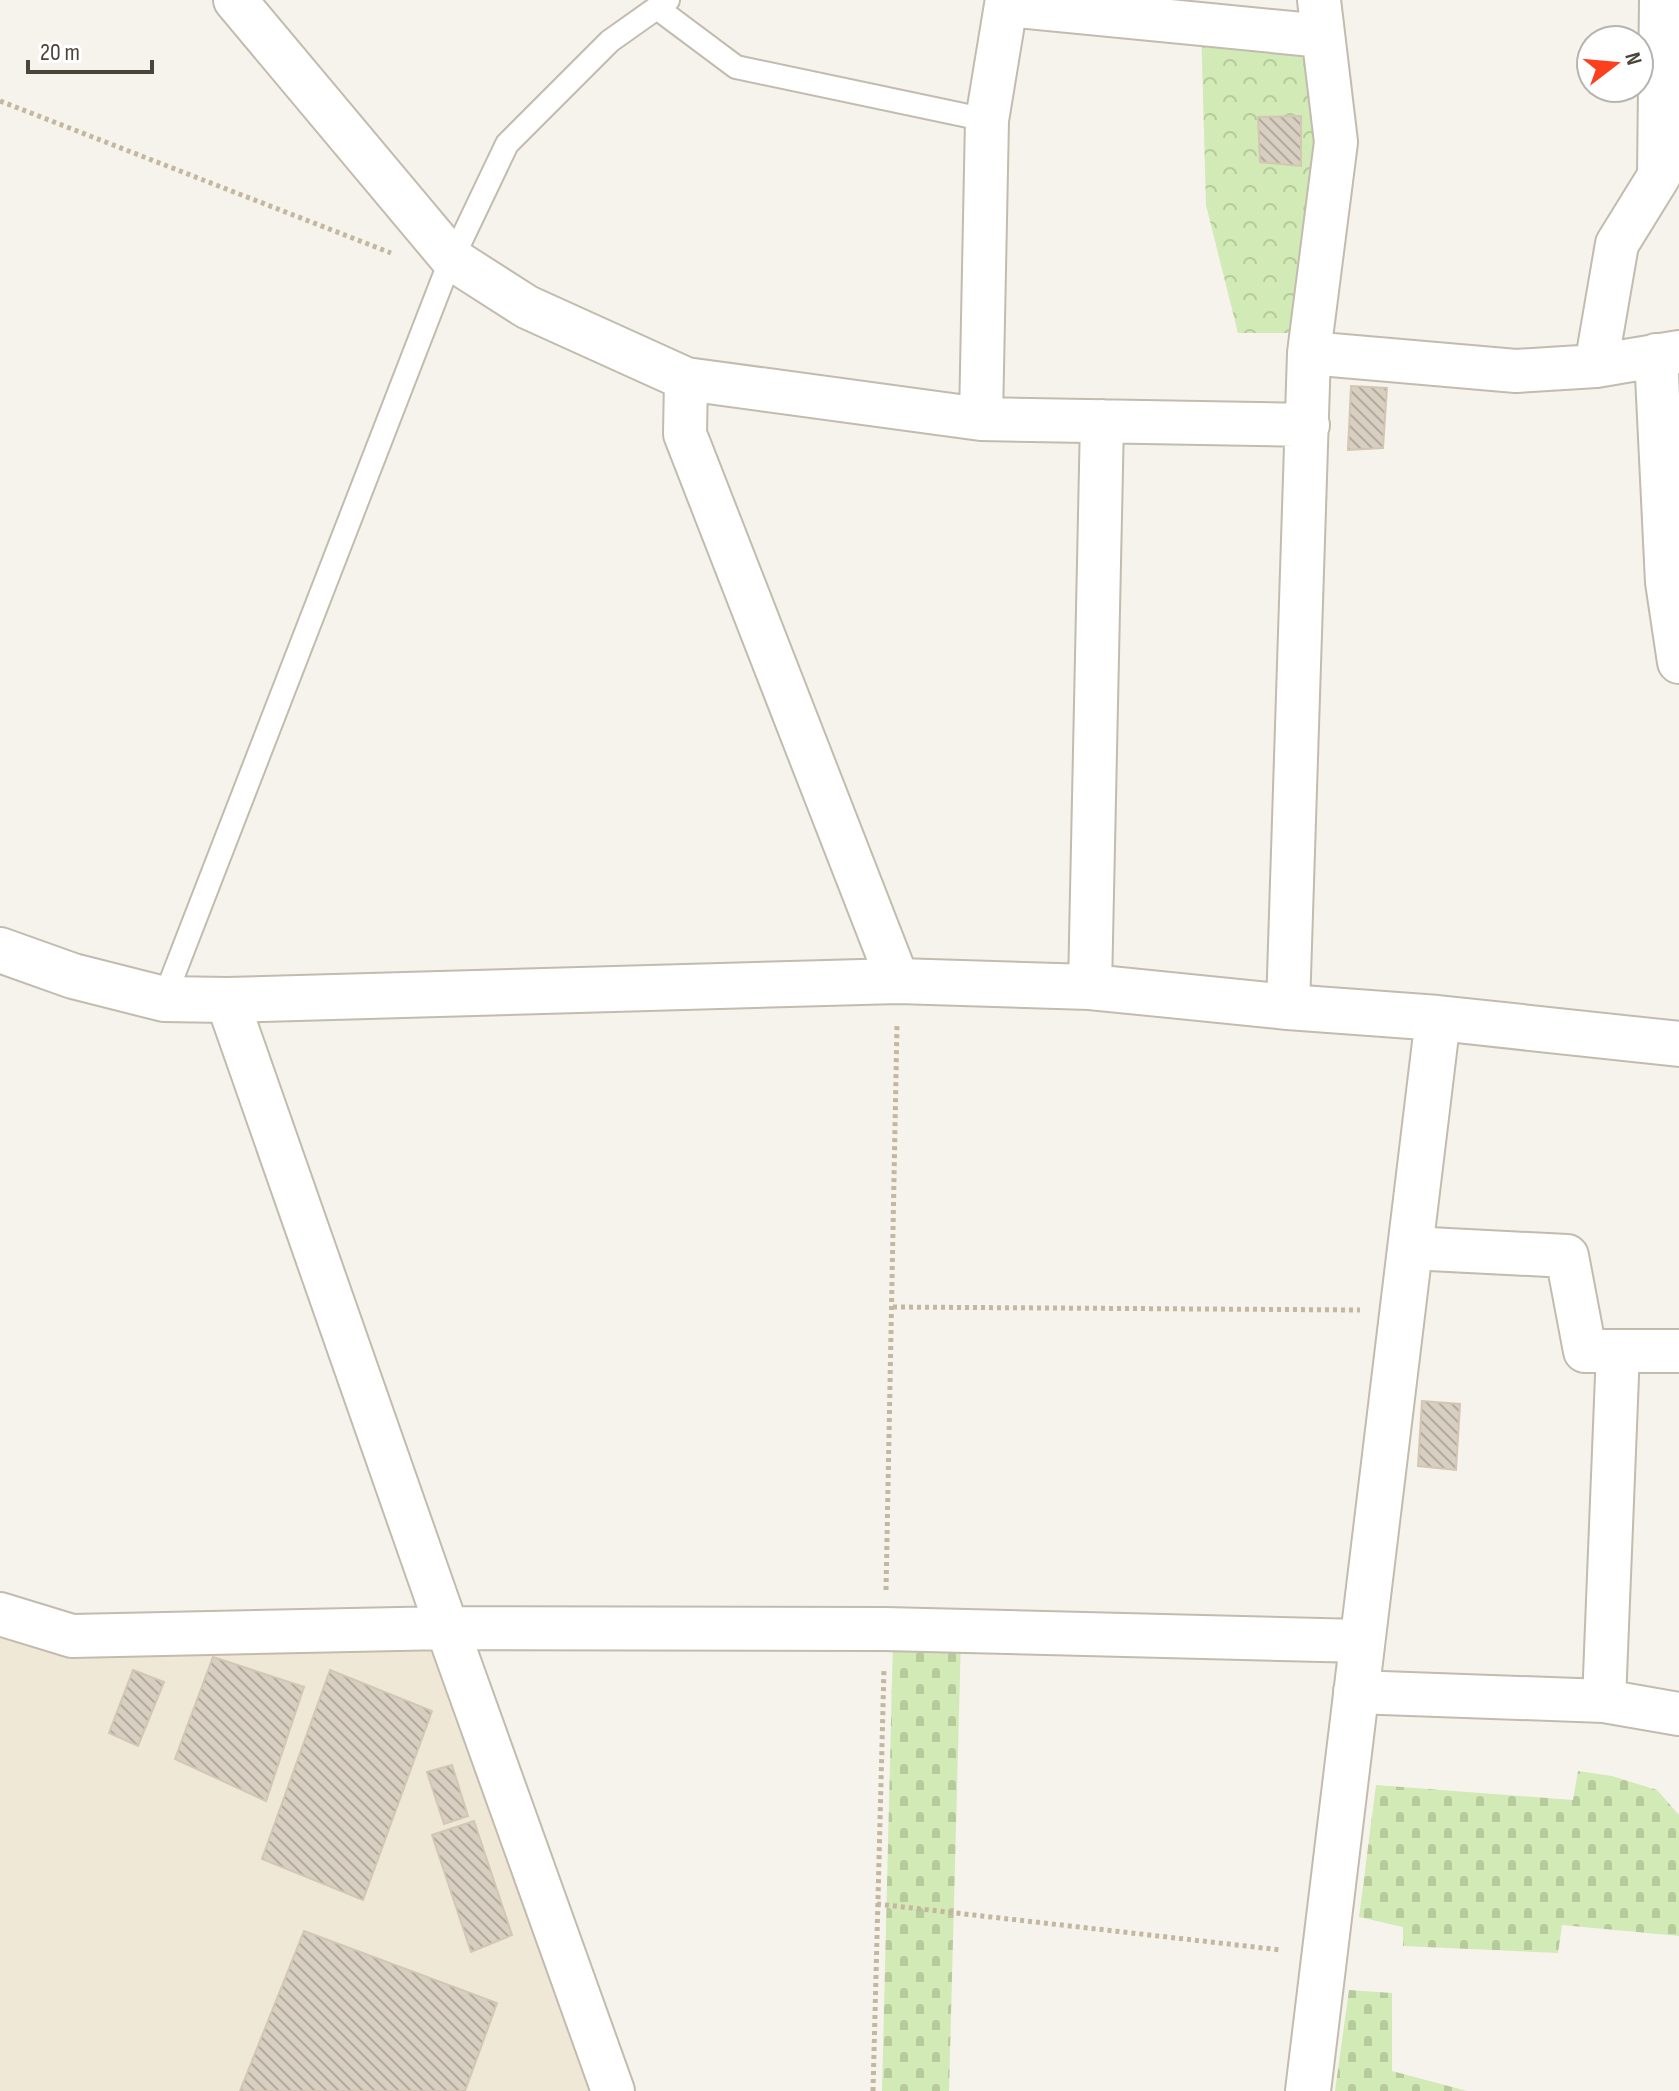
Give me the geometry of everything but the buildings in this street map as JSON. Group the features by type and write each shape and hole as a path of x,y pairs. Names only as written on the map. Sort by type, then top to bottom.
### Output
{"street":[{"path":"235,0 448,266 527,307 686,379 981,419 1308,425"},
{"path":"1596,366 1617,244 1659,176 1661,0"},
{"path":"981,419 987,120 1006,5 1321,18 1336,142 1309,353 1288,1007"},
{"path":"1309,353 1516,371 1596,366 1668,354 1667,582 1679,662"},
{"path":"686,379 685,434 898,981"},
{"path":"1090,987 1102,421"},
{"path":"0,950 73,976 164,999 227,1000 898,981 1090,987 1438,1018 1679,1044"},
{"path":"227,1000 613,2091"},
{"path":"1308,2091 1438,1018"},
{"path":"1410,1248 1567,1256 1585,1351 1679,1351"},
{"path":"1604,1701 1618,1351"},
{"path":"0,1614 72,1636 447,1628 885,1629 1362,1641"},
{"path":"1355,1692 1604,1701 1679,1714"}],"lane":[{"path":"164,999 448,266 507,144 610,41 662,4 736,67 987,120"}],"path":[{"path":"0,101 448,266"},
{"path":"873,2091 898,981"},
{"path":"893,1307 1402,1311"},
{"path":"877,1904 1326,1955"}],"shaded area":[{"path":"0,1610 72,1636 447,1628 613,2091 0,2091"}],"green space":[{"path":"1201,24 1323,36 1311,333 1238,333 1206,205"},
{"path":"961,1637 949,2091 882,2091 893,1639"},
{"path":"1578,1771 1612,1776 1657,1790 1679,1815 1679,1936 1562,1925 1558,1953 1403,1946 1403,1927 1359,1917 1376,1785 1573,1800"},
{"path":"1349,1990 1392,1993 1392,2071 1467,2091 1335,2091"}]}
